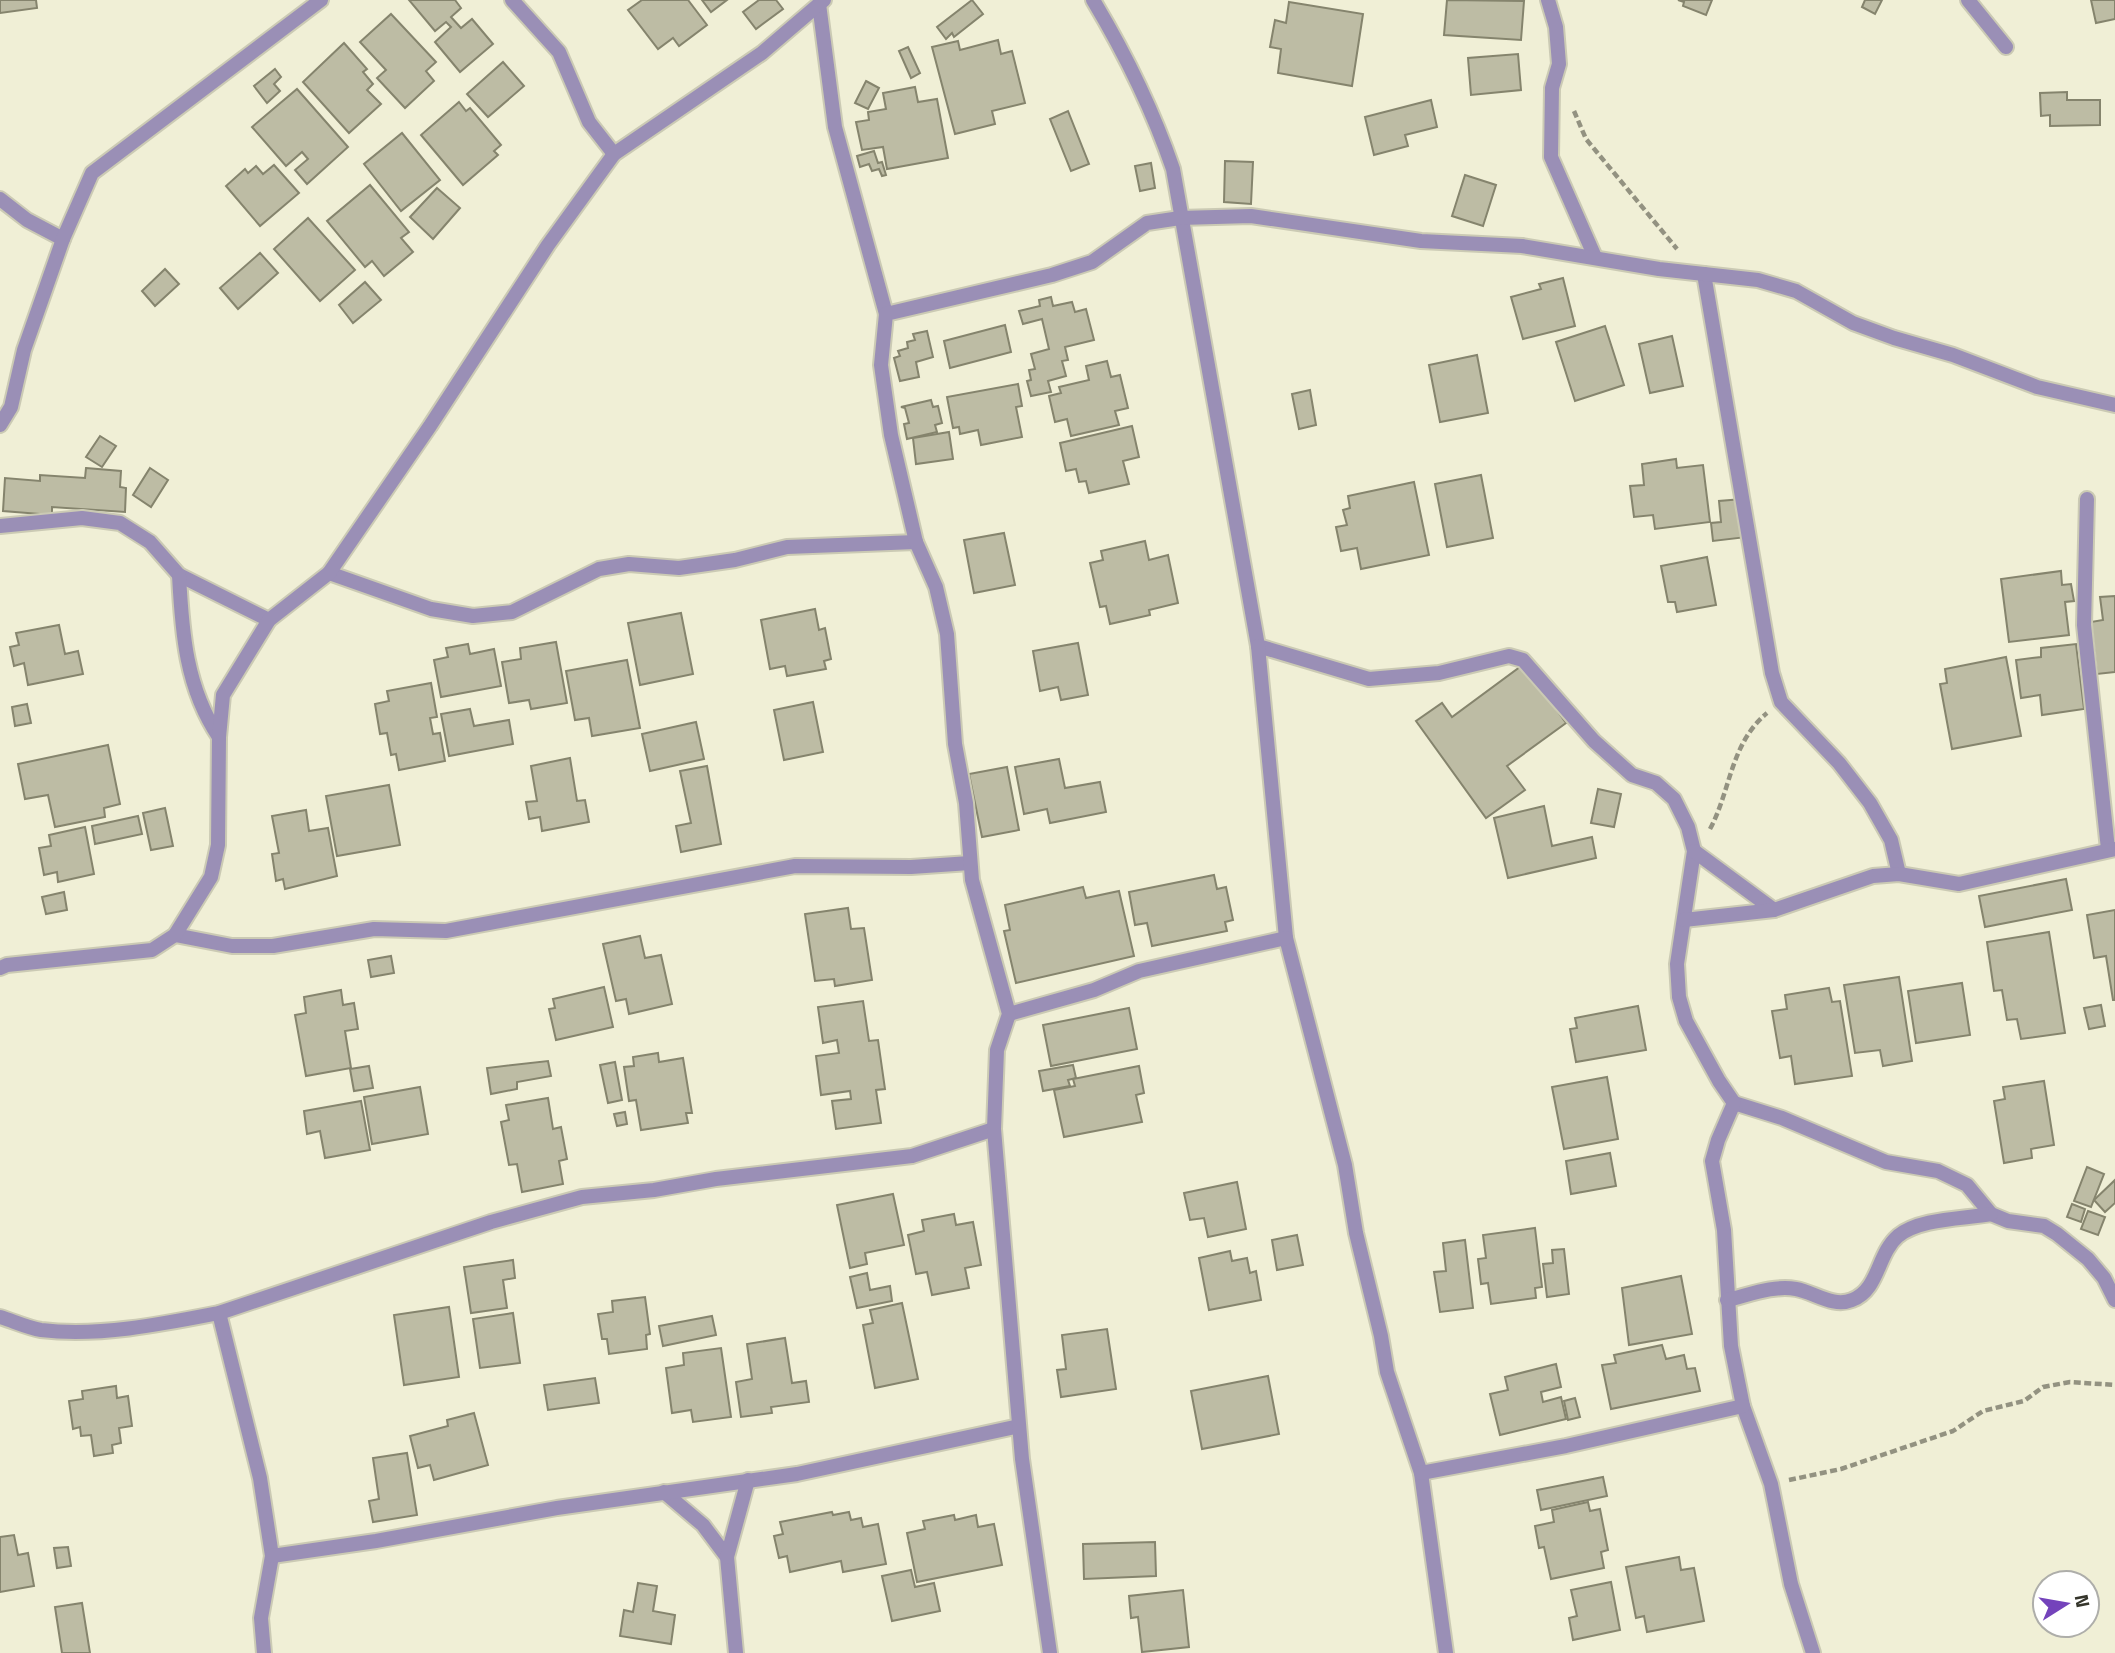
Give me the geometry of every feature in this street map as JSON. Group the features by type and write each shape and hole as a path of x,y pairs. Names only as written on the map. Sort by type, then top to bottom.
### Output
{"street":[{"path":"0,425 10,407 24,350 63,239 92,173 321,0"},
{"path":"512,0 559,52 589,122 614,154"},
{"path":"1093,0 1132,65 1154,116 1172,169 1241,538 1258,646 1286,937 1345,1165 1356,1233 1387,1372 1421,1473 1446,1653"},
{"path":"1548,0 1556,27 1559,64 1552,88 1551,157 1595,257"},
{"path":"1968,0 2006,47"},
{"path":"0,968 7,965 152,950 175,935 211,877 218,845 221,795 219,737 223,695 269,620 329,573 430,426 548,245 614,154 762,53 821,2"},
{"path":"821,2 835,127 886,314 881,365 891,435 916,542 936,587 947,634 955,744 966,803 975,900 1009,1014 997,1050 994,1129 1016,1362 1018,1426 1050,1653"},
{"path":"0,199 27,220 63,239"},
{"path":"886,314 1052,275 1092,262 1147,223 1180,218 1251,216 1421,241 1522,246 1758,280 1796,291 1853,323 1894,338 1953,355 2037,387 2115,405"},
{"path":"1704,274 1772,673 1781,702 1839,763 1870,803 1891,840 1899,874"},
{"path":"1684,920 1774,910 1873,876 1899,874 1959,884 2111,849 2084,625 2087,499"},
{"path":"0,526 82,518 120,523 150,542 178,575 269,620"},
{"path":"329,573 431,608 473,616 512,612 599,569 629,564 679,568 735,560 787,547 916,542"},
{"path":"178,575 183,633 193,686 204,715 219,737"},
{"path":"1258,646 1369,679 1439,673 1509,656 1517,657 1530,666 1594,741 1632,775 1656,783 1674,799 1688,827 1694,851 1677,964 1679,997 1686,1021 1719,1082 1734,1103 1783,1118 1886,1162 1938,1171 1967,1185 1991,1214 2008,1221 2044,1226 2057,1234 2088,1259 2104,1278 2115,1300"},
{"path":"1694,851 1774,910"},
{"path":"175,935 232,946 273,946 374,929 446,931 795,866 911,867 970,863"},
{"path":"1009,1014 1094,990 1139,971 1286,937"},
{"path":"1734,1103 1717,1140 1712,1161 1724,1230 1731,1346 1743,1406 1771,1484 1791,1584 1807,1625 1812,1653"},
{"path":"0,1317 40,1330 97,1330 219,1313 491,1222 582,1197 912,1156 994,1129"},
{"path":"1727,1300 1772,1289 1796,1289 1841,1303 1853,1300 1869,1289 1883,1255 1898,1236 1924,1225 1991,1214"},
{"path":"219,1313 260,1478 272,1556 261,1618 264,1653"},
{"path":"1421,1473 1566,1446 1743,1406"},
{"path":"272,1556 664,1492 797,1474 1018,1426"},
{"path":"736,1653 727,1557 748,1480"},
{"path":"664,1492 703,1525 727,1557"}],"path":[{"path":"1571,103 1586,139 1663,234 1704,274"},
{"path":"1694,851 1703,843 1713,824 1733,762 1744,741 1757,722 1781,702"},
{"path":"1771,1484 1841,1469 1892,1453 1953,1431 1983,1411 2024,1401 2043,1387 2070,1382 2115,1385"}],"building":[{"path":"0,0 36,0 37,8 0,13"},
{"path":"409,0 455,0 461,8 451,17 461,28 472,19 493,44 460,72 435,42 451,27 446,22 435,31"},
{"path":"642,0 688,0 707,25 679,46 673,38 658,49 628,10"},
{"path":"702,0 727,0 711,12"},
{"path":"759,0 776,0 783,9 756,29 743,12"},
{"path":"972,0 983,14 954,37 952,33 946,39 937,27"},
{"path":"1447,0 1524,1 1521,40 1444,35"},
{"path":"1678,0 1712,0 1706,15 1683,6 1684,2"},
{"path":"1865,0 1882,0 1875,14 1862,7"},
{"path":"2091,0 2115,0 2115,19 2096,23"},
{"path":"1289,2 1363,14 1352,86 1278,73 1281,49 1270,47 1275,20 1286,23"},
{"path":"391,14 436,62 426,71 434,81 405,108 377,78 386,70 360,42"},
{"path":"998,40 1001,54 1012,51 1025,103 992,111 995,124 955,134 932,47 958,41 960,50"},
{"path":"344,43 367,69 363,72 373,84 367,90 381,104 349,133 303,82"},
{"path":"908,47 920,73 911,78 899,51"},
{"path":"1518,54 1521,90 1471,95 1468,58"},
{"path":"503,62 524,86 488,117 467,94"},
{"path":"275,69 281,77 274,84 280,91 267,103 254,86"},
{"path":"866,81 879,88 868,109 855,103"},
{"path":"915,87 918,102 937,99 948,158 887,169 883,147 862,150 856,122 869,120 868,112 886,109 883,93"},
{"path":"297,89 348,147 307,184 295,170 308,159 302,152 286,166 252,127"},
{"path":"2067,92 2067,100 2100,100 2100,125 2050,126 2050,115 2041,116 2040,93"},
{"path":"1431,100 1437,127 1405,135 1408,146 1374,155 1365,117"},
{"path":"459,102 466,111 470,108 501,145 494,151 498,155 463,185 421,135"},
{"path":"1068,111 1089,164 1071,171 1050,119"},
{"path":"402,133 440,180 401,211 364,164"},
{"path":"874,151 878,163 882,162 886,175 882,176 879,169 872,171 869,164 860,167 857,156"},
{"path":"1225,161 1253,162 1251,204 1224,202"},
{"path":"1151,163 1155,188 1140,191 1135,166"},
{"path":"274,165 299,193 260,226 226,186 245,169 248,173 256,166 263,174"},
{"path":"1465,175 1496,185 1483,226 1452,216"},
{"path":"370,185 409,232 401,238 413,252 384,276 372,261 365,267 327,221"},
{"path":"437,188 460,208 433,239 410,217"},
{"path":"308,218 355,270 320,301 274,249"},
{"path":"260,253 278,273 238,309 220,288"},
{"path":"165,269 179,284 155,306 142,291"},
{"path":"1563,278 1575,326 1523,339 1511,297 1541,289 1539,284"},
{"path":"365,282 381,300 353,323 339,305"},
{"path":"1051,297 1053,306 1072,302 1075,312 1086,309 1094,340 1065,347 1068,360 1062,361 1066,376 1048,381 1051,392 1031,396 1027,381 1031,380 1029,370 1035,369 1031,354 1049,349 1042,319 1023,324 1019,311 1040,306 1039,300"},
{"path":"1005,325 1011,352 950,368 944,341"},
{"path":"1605,326 1624,385 1575,401 1556,342"},
{"path":"927,331 933,357 916,362 919,377 900,381 894,358 900,356 898,351 908,348 907,342 915,340 913,334"},
{"path":"1672,336 1683,386 1650,393 1639,344"},
{"path":"1477,355 1488,413 1440,422 1429,365"},
{"path":"1107,361 1111,377 1120,375 1128,408 1115,411 1119,425 1071,436 1067,419 1055,422 1049,396 1061,393 1059,387 1089,380 1086,366"},
{"path":"1018,384 1022,406 1016,407 1022,437 981,445 978,430 960,434 959,427 953,428 947,397"},
{"path":"1310,390 1316,425 1299,429 1292,394"},
{"path":"931,400 933,407 938,406 942,423 935,425 937,432 907,439 904,424 909,423 905,408 901,407"},
{"path":"1132,426 1139,457 1123,461 1129,484 1089,493 1086,481 1079,482 1076,469 1066,471 1060,443"},
{"path":"949,432 953,459 916,464 913,438"},
{"path":"100,436 116,446 102,467 86,457"},
{"path":"1676,459 1677,468 1703,465 1710,522 1655,529 1653,515 1634,517 1630,486 1644,485 1642,464"},
{"path":"86,468 121,471 120,487 126,488 125,512 52,507 52,515 3,511 5,478 40,481 40,475 85,478"},
{"path":"150,468 168,480 151,507 133,495"},
{"path":"1481,475 1493,538 1447,547 1435,484"},
{"path":"1414,482 1429,555 1361,569 1357,548 1341,551 1336,527 1347,525 1343,510 1350,508 1348,496"},
{"path":"1742,499 1747,537 1713,541 1711,523 1721,522 1719,501"},
{"path":"1004,533 1015,585 974,593 964,540"},
{"path":"1145,541 1149,560 1168,555 1178,603 1149,610 1150,615 1110,624 1106,606 1100,607 1090,563 1103,560 1101,551"},
{"path":"1707,557 1716,605 1677,612 1675,602 1668,602 1661,566"},
{"path":"2061,571 2062,585 2071,584 2074,601 2065,602 2069,635 2009,642 2001,579"},
{"path":"2115,596 2115,672 2097,674 2091,622 2103,620 2100,597"},
{"path":"815,609 819,630 825,628 831,659 824,661 826,669 787,676 785,666 770,669 761,620"},
{"path":"681,613 693,674 640,685 628,623"},
{"path":"59,625 65,654 78,651 83,674 28,685 24,663 14,666 10,647 19,645 16,633"},
{"path":"556,642 567,703 531,709 529,700 509,703 502,662 521,659 520,648"},
{"path":"1078,643 1088,695 1061,700 1058,687 1040,691 1033,651"},
{"path":"468,644 470,654 494,649 501,686 441,697 434,660 448,657 446,648"},
{"path":"2076,644 2084,709 2042,715 2040,695 2021,698 2016,660 2041,657 2041,648"},
{"path":"2006,657 2021,736 1952,749 1940,684 1947,683 1945,669"},
{"path":"627,660 640,728 592,736 589,718 575,720 566,671"},
{"path":"1524,664 1566,723 1507,766 1525,790 1486,818 1416,721 1442,703 1452,717"},
{"path":"431,683 437,717 430,718 433,734 440,733 445,761 399,770 396,754 391,755 387,733 380,734 375,704 389,701 387,691"},
{"path":"813,702 823,752 784,760 774,710"},
{"path":"27,704 31,723 15,726 12,707"},
{"path":"470,709 474,726 509,720 513,744 449,756 441,714"},
{"path":"696,722 704,759 650,771 642,734"},
{"path":"108,745 120,804 104,808 105,817 55,827 48,795 25,799 18,764"},
{"path":"570,758 577,801 585,800 589,822 542,831 540,817 529,819 526,802 537,801 531,766"},
{"path":"1059,759 1065,788 1100,782 1106,812 1050,823 1047,809 1024,814 1015,767"},
{"path":"707,766 721,844 681,852 676,826 691,823 680,771"},
{"path":"1007,767 1019,830 982,837 969,774"},
{"path":"389,785 400,845 337,856 326,796"},
{"path":"1598,789 1621,794 1614,827 1591,823"},
{"path":"1544,806 1552,846 1592,837 1596,858 1508,878 1494,818"},
{"path":"165,808 173,846 151,850 143,813"},
{"path":"306,810 309,831 328,828 337,876 285,889 283,879 276,881 272,854 279,853 272,816"},
{"path":"138,816 142,834 95,844 92,826"},
{"path":"85,827 94,874 58,882 57,872 44,875 39,848 51,846 49,835"},
{"path":"1214,875 1217,889 1226,887 1233,920 1225,922 1227,931 1152,946 1147,923 1135,925 1129,892"},
{"path":"2066,879 2072,910 1985,927 1979,896"},
{"path":"1083,887 1086,898 1119,891 1134,956 1016,983 1004,931 1010,930 1005,905"},
{"path":"64,892 67,910 46,914 42,897"},
{"path":"848,908 851,929 864,928 872,980 835,986 834,979 815,981 805,914"},
{"path":"2115,910 2113,1000 2106,956 2094,958 2087,915"},
{"path":"2049,932 2065,1033 2021,1039 2017,1019 2007,1020 2002,990 1994,991 1987,942"},
{"path":"640,936 645,958 661,955 672,1004 629,1014 626,999 616,1001 603,944"},
{"path":"391,956 394,973 371,977 368,960"},
{"path":"1899,977 1912,1061 1883,1066 1880,1050 1855,1053 1844,985"},
{"path":"1962,983 1970,1035 1916,1043 1908,991"},
{"path":"604,987 613,1027 556,1040 549,1009 555,1008 553,999"},
{"path":"1829,988 1832,1002 1840,1001 1852,1076 1795,1084 1791,1056 1780,1058 1772,1011 1787,1009 1785,995"},
{"path":"341,990 343,1005 354,1003 358,1029 345,1031 351,1068 306,1076 295,1015 306,1013 304,997"},
{"path":"863,1001 869,1041 878,1040 885,1089 876,1090 881,1123 836,1129 832,1101 851,1099 850,1091 821,1095 816,1056 839,1053 837,1040 823,1043 818,1007"},
{"path":"2101,1005 2105,1026 2089,1029 2084,1008"},
{"path":"1638,1006 1646,1050 1576,1062 1570,1029 1577,1028 1575,1018"},
{"path":"1129,1008 1137,1049 1051,1066 1043,1025"},
{"path":"658,1053 659,1062 683,1058 692,1113 686,1113 688,1123 641,1130 636,1100 629,1101 624,1067 634,1066 633,1057"},
{"path":"548,1061 551,1076 517,1082 517,1089 491,1094 487,1068"},
{"path":"615,1062 622,1100 608,1103 600,1065"},
{"path":"1073,1065 1076,1078 1068,1080 1070,1086 1043,1091 1039,1071"},
{"path":"369,1066 373,1088 354,1091 350,1069"},
{"path":"1139,1066 1144,1093 1136,1095 1142,1122 1064,1137 1054,1090 1075,1086 1073,1079"},
{"path":"1607,1077 1618,1139 1564,1149 1552,1087"},
{"path":"2044,1081 2054,1145 2031,1149 2032,1158 2004,1163 1994,1101 2005,1099 2003,1087"},
{"path":"420,1087 428,1134 372,1144 364,1097"},
{"path":"548,1098 553,1129 561,1127 567,1159 559,1161 563,1184 522,1192 517,1164 509,1165 501,1122 509,1120 506,1105"},
{"path":"361,1101 370,1150 325,1158 320,1131 307,1134 304,1111"},
{"path":"625,1112 627,1124 617,1126 614,1114"},
{"path":"1610,1153 1616,1186 1571,1194 1566,1161"},
{"path":"2087,1167 2104,1174 2091,1207 2074,1201"},
{"path":"2115,1180 2115,1203 2105,1212 2094,1200"},
{"path":"1237,1182 1246,1229 1208,1237 1204,1218 1190,1220 1184,1193"},
{"path":"893,1194 904,1245 865,1253 867,1264 850,1268 837,1205"},
{"path":"2072,1204 2085,1209 2081,1222 2067,1217"},
{"path":"2088,1211 2105,1217 2098,1235 2081,1229"},
{"path":"954,1214 956,1225 973,1222 981,1265 965,1268 969,1288 932,1295 927,1272 916,1274 908,1235 924,1231 922,1220"},
{"path":"1535,1228 1542,1287 1535,1288 1536,1298 1491,1304 1488,1283 1481,1284 1478,1259 1486,1258 1483,1235"},
{"path":"1297,1235 1303,1265 1277,1270 1272,1240"},
{"path":"1465,1240 1473,1308 1440,1312 1434,1272 1446,1271 1443,1243"},
{"path":"1564,1249 1569,1294 1547,1297 1543,1264 1553,1263 1552,1250"},
{"path":"1230,1251 1232,1261 1247,1258 1250,1273 1256,1271 1261,1300 1209,1310 1199,1258"},
{"path":"513,1260 515,1278 503,1280 507,1308 471,1313 464,1267"},
{"path":"867,1273 870,1290 890,1286 892,1301 857,1308 850,1277"},
{"path":"1681,1276 1692,1334 1629,1345 1622,1288"},
{"path":"645,1297 650,1334 646,1335 647,1349 609,1354 607,1339 602,1339 598,1314 613,1312 612,1301"},
{"path":"902,1303 918,1379 875,1388 863,1325 873,1323 870,1310"},
{"path":"449,1307 459,1377 404,1385 394,1315"},
{"path":"513,1313 520,1363 480,1368 473,1319"},
{"path":"712,1316 716,1335 663,1346 659,1326"},
{"path":"1107,1329 1116,1389 1061,1397 1057,1370 1066,1369 1062,1335"},
{"path":"785,1338 792,1383 806,1381 809,1402 771,1407 772,1413 741,1417 736,1382 752,1379 747,1344"},
{"path":"1662,1345 1666,1359 1684,1355 1687,1369 1695,1368 1700,1391 1611,1409 1602,1365 1616,1363 1614,1355"},
{"path":"721,1348 731,1417 693,1422 691,1410 672,1413 666,1368 684,1365 683,1353"},
{"path":"1556,1364 1561,1387 1541,1392 1543,1402 1561,1397 1566,1419 1500,1435 1490,1394 1508,1390 1505,1377"},
{"path":"1268,1376 1279,1434 1202,1449 1191,1391"},
{"path":"595,1378 599,1403 548,1410 544,1385"},
{"path":"116,1386 117,1398 128,1396 132,1426 119,1428 121,1443 112,1445 113,1453 94,1456 91,1435 81,1436 80,1427 73,1429 69,1401 83,1399 82,1391"},
{"path":"1575,1398 1580,1417 1568,1420 1564,1401"},
{"path":"474,1413 488,1465 434,1480 430,1465 418,1468 410,1436 448,1426 447,1420"},
{"path":"407,1453 417,1515 373,1522 369,1501 379,1499 373,1458"},
{"path":"1603,1477 1607,1496 1541,1510 1537,1490"},
{"path":"1588,1502 1590,1511 1600,1509 1608,1550 1601,1552 1604,1568 1551,1579 1544,1547 1539,1548 1535,1526 1554,1522 1552,1510"},
{"path":"832,1512 833,1515 849,1512 851,1520 861,1518 863,1527 878,1524 886,1564 843,1572 841,1561 790,1572 787,1556 779,1558 774,1536 783,1534 780,1522"},
{"path":"954,1515 955,1520 976,1515 978,1527 994,1524 1002,1565 917,1582 907,1533 925,1529 923,1521"},
{"path":"14,1535 18,1555 28,1553 34,1586 0,1592 0,1537"},
{"path":"1155,1542 1156,1576 1084,1579 1083,1544"},
{"path":"68,1547 71,1566 57,1568 54,1548"},
{"path":"1679,1557 1681,1570 1694,1568 1704,1621 1647,1632 1644,1616 1636,1618 1626,1567"},
{"path":"911,1570 915,1587 934,1583 940,1611 892,1621 882,1576"},
{"path":"1611,1582 1620,1630 1573,1640 1569,1618 1577,1616 1571,1590"},
{"path":"638,1583 657,1586 653,1611 675,1615 671,1644 620,1636 624,1610 633,1612"},
{"path":"1183,1590 1189,1647 1142,1652 1138,1617 1131,1618 1129,1596"},
{"path":"82,1603 90,1653 62,1653 55,1607"}]}
